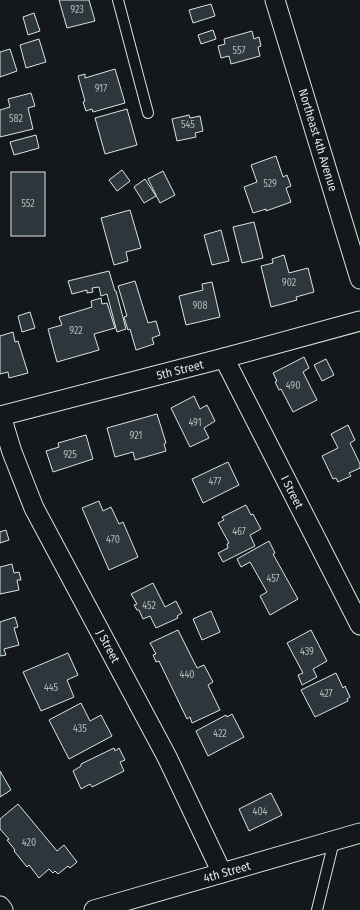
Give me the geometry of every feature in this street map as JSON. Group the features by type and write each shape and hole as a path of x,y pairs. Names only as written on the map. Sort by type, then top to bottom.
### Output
{"street":[{"name":"Northeast 4th Avenue","path":"276,0 360,280"},
{"name":"5th Street","path":"0,416 360,321"},
{"name":"I Street","path":"224,358 360,625"},
{"name":"J Street","path":"0,416 12,452 34,508 168,757 222,873"},
{"name":"4th Street","path":"94,910 360,833"},
{"path":"0,906 3,910"}],"lane":[{"path":"118,0 148,113"},
{"path":"317,910 334,841"}],"building":[{"path":"59,0 89,0 95,21 67,28"},
{"path":"211,4 215,16 193,23 189,10"},
{"path":"34,13 40,31 28,35 23,17"},
{"path":"213,30 216,39 201,44 198,35"},
{"path":"252,31 254,39 259,37 261,46 258,47 260,56 231,64 229,56 221,58 218,46 225,44 224,39"},
{"path":"39,39 46,62 26,68 20,45"},
{"path":"10,49 17,71 0,77 0,52"},
{"path":"115,69 125,103 93,112 92,109 86,111 83,102 85,101 78,76 85,74 85,78"},
{"path":"31,93 35,106 28,108 33,129 0,137 0,110 10,107 8,99"},
{"path":"127,109 137,145 105,154 95,118"},
{"path":"189,115 190,118 200,116 203,131 195,133 196,137 177,141 172,119"},
{"path":"36,135 39,148 14,155 10,142"},
{"path":"276,156 283,177 287,175 291,186 286,188 291,202 266,211 266,209 253,213 244,187 257,182 251,165"},
{"path":"122,170 130,181 117,191 109,180"},
{"path":"163,171 175,195 160,203 148,179"},
{"path":"11,172 45,172 45,236 11,236"},
{"path":"145,179 156,196 144,203 134,187"},
{"path":"130,210 141,248 126,252 128,261 114,265 101,218"},
{"path":"254,222 263,258 242,263 233,227"},
{"path":"221,230 229,261 212,265 204,235"},
{"path":"284,255 289,273 308,268 314,292 296,297 297,300 271,307 261,266 273,263 272,259"},
{"path":"109,271 126,329 117,332 107,294 101,296 99,287 92,288 93,292 87,293 87,290 72,294 68,281"},
{"path":"135,281 148,323 156,321 160,335 152,338 154,344 136,350 130,329 128,330 124,317 127,316 118,286"},
{"path":"212,282 220,317 186,325 179,296 203,290 202,284"},
{"path":"101,298 102,304 107,303 115,328 94,334 99,350 57,362 48,329 62,325 59,317 92,307 91,301"},
{"path":"30,312 35,328 22,332 18,316"},
{"path":"13,332 15,342 18,341 28,373 9,378 8,372 0,374 0,336"},
{"path":"304,357 309,368 303,372 317,400 293,412 281,389 279,390 273,373"},
{"path":"326,359 334,375 322,381 314,365"},
{"path":"194,396 200,409 207,405 215,421 204,428 209,438 190,447 171,408"},
{"path":"157,414 166,443 164,444 166,451 135,460 133,452 115,457 107,428"},
{"path":"348,425 355,440 350,443 360,464 360,468 349,473 351,476 338,482 336,478 333,479 322,456 338,448 331,434"},
{"path":"86,435 93,459 53,472 46,451 59,447 58,443"},
{"path":"228,462 239,485 203,503 192,479"},
{"path":"99,501 103,511 111,507 119,524 123,522 138,557 109,570 82,508"},
{"path":"246,505 261,529 250,535 255,546 223,562 218,553 228,548 227,544 229,543 218,523 224,520 222,517"},
{"path":"6,530 9,540 0,543 0,532"},
{"path":"269,541 275,553 273,554 298,599 270,615 260,596 267,592 250,562 241,567 237,559"},
{"path":"12,564 14,573 19,572 21,580 17,580 19,590 0,594 0,567"},
{"path":"153,583 165,607 176,601 182,613 177,616 178,618 156,628 150,616 143,619 139,610 137,610 134,605 137,604 131,594"},
{"path":"211,611 220,632 202,640 193,619"},
{"path":"15,617 18,627 14,628 19,645 4,649 6,655 0,656 0,622"},
{"path":"178,630 197,668 204,665 213,682 208,685 220,710 192,723 190,717 187,719 159,661 156,662 153,655 156,654 150,643"},
{"path":"311,630 327,661 313,669 317,677 302,685 298,675 303,673 287,643"},
{"path":"68,653 78,675 67,680 74,697 41,711 23,672"},
{"path":"336,673 343,688 345,686 350,697 347,699 348,701 315,717 301,690"},
{"path":"81,703 90,721 101,715 112,736 69,759 49,720"},
{"path":"232,714 244,737 208,756 196,731 226,715 227,717"},
{"path":"114,748 115,751 119,748 125,760 120,762 124,771 92,787 90,784 81,789 73,771 81,766 81,764"},
{"path":"0,771 11,790 0,797"},
{"path":"271,793 282,815 249,831 239,809"},
{"path":"18,804 57,851 64,845 77,862 70,868 68,866 58,874 55,871 53,873 49,869 39,878 29,865 27,867 14,851 15,850 7,840 9,839 0,829 0,819"}]}
